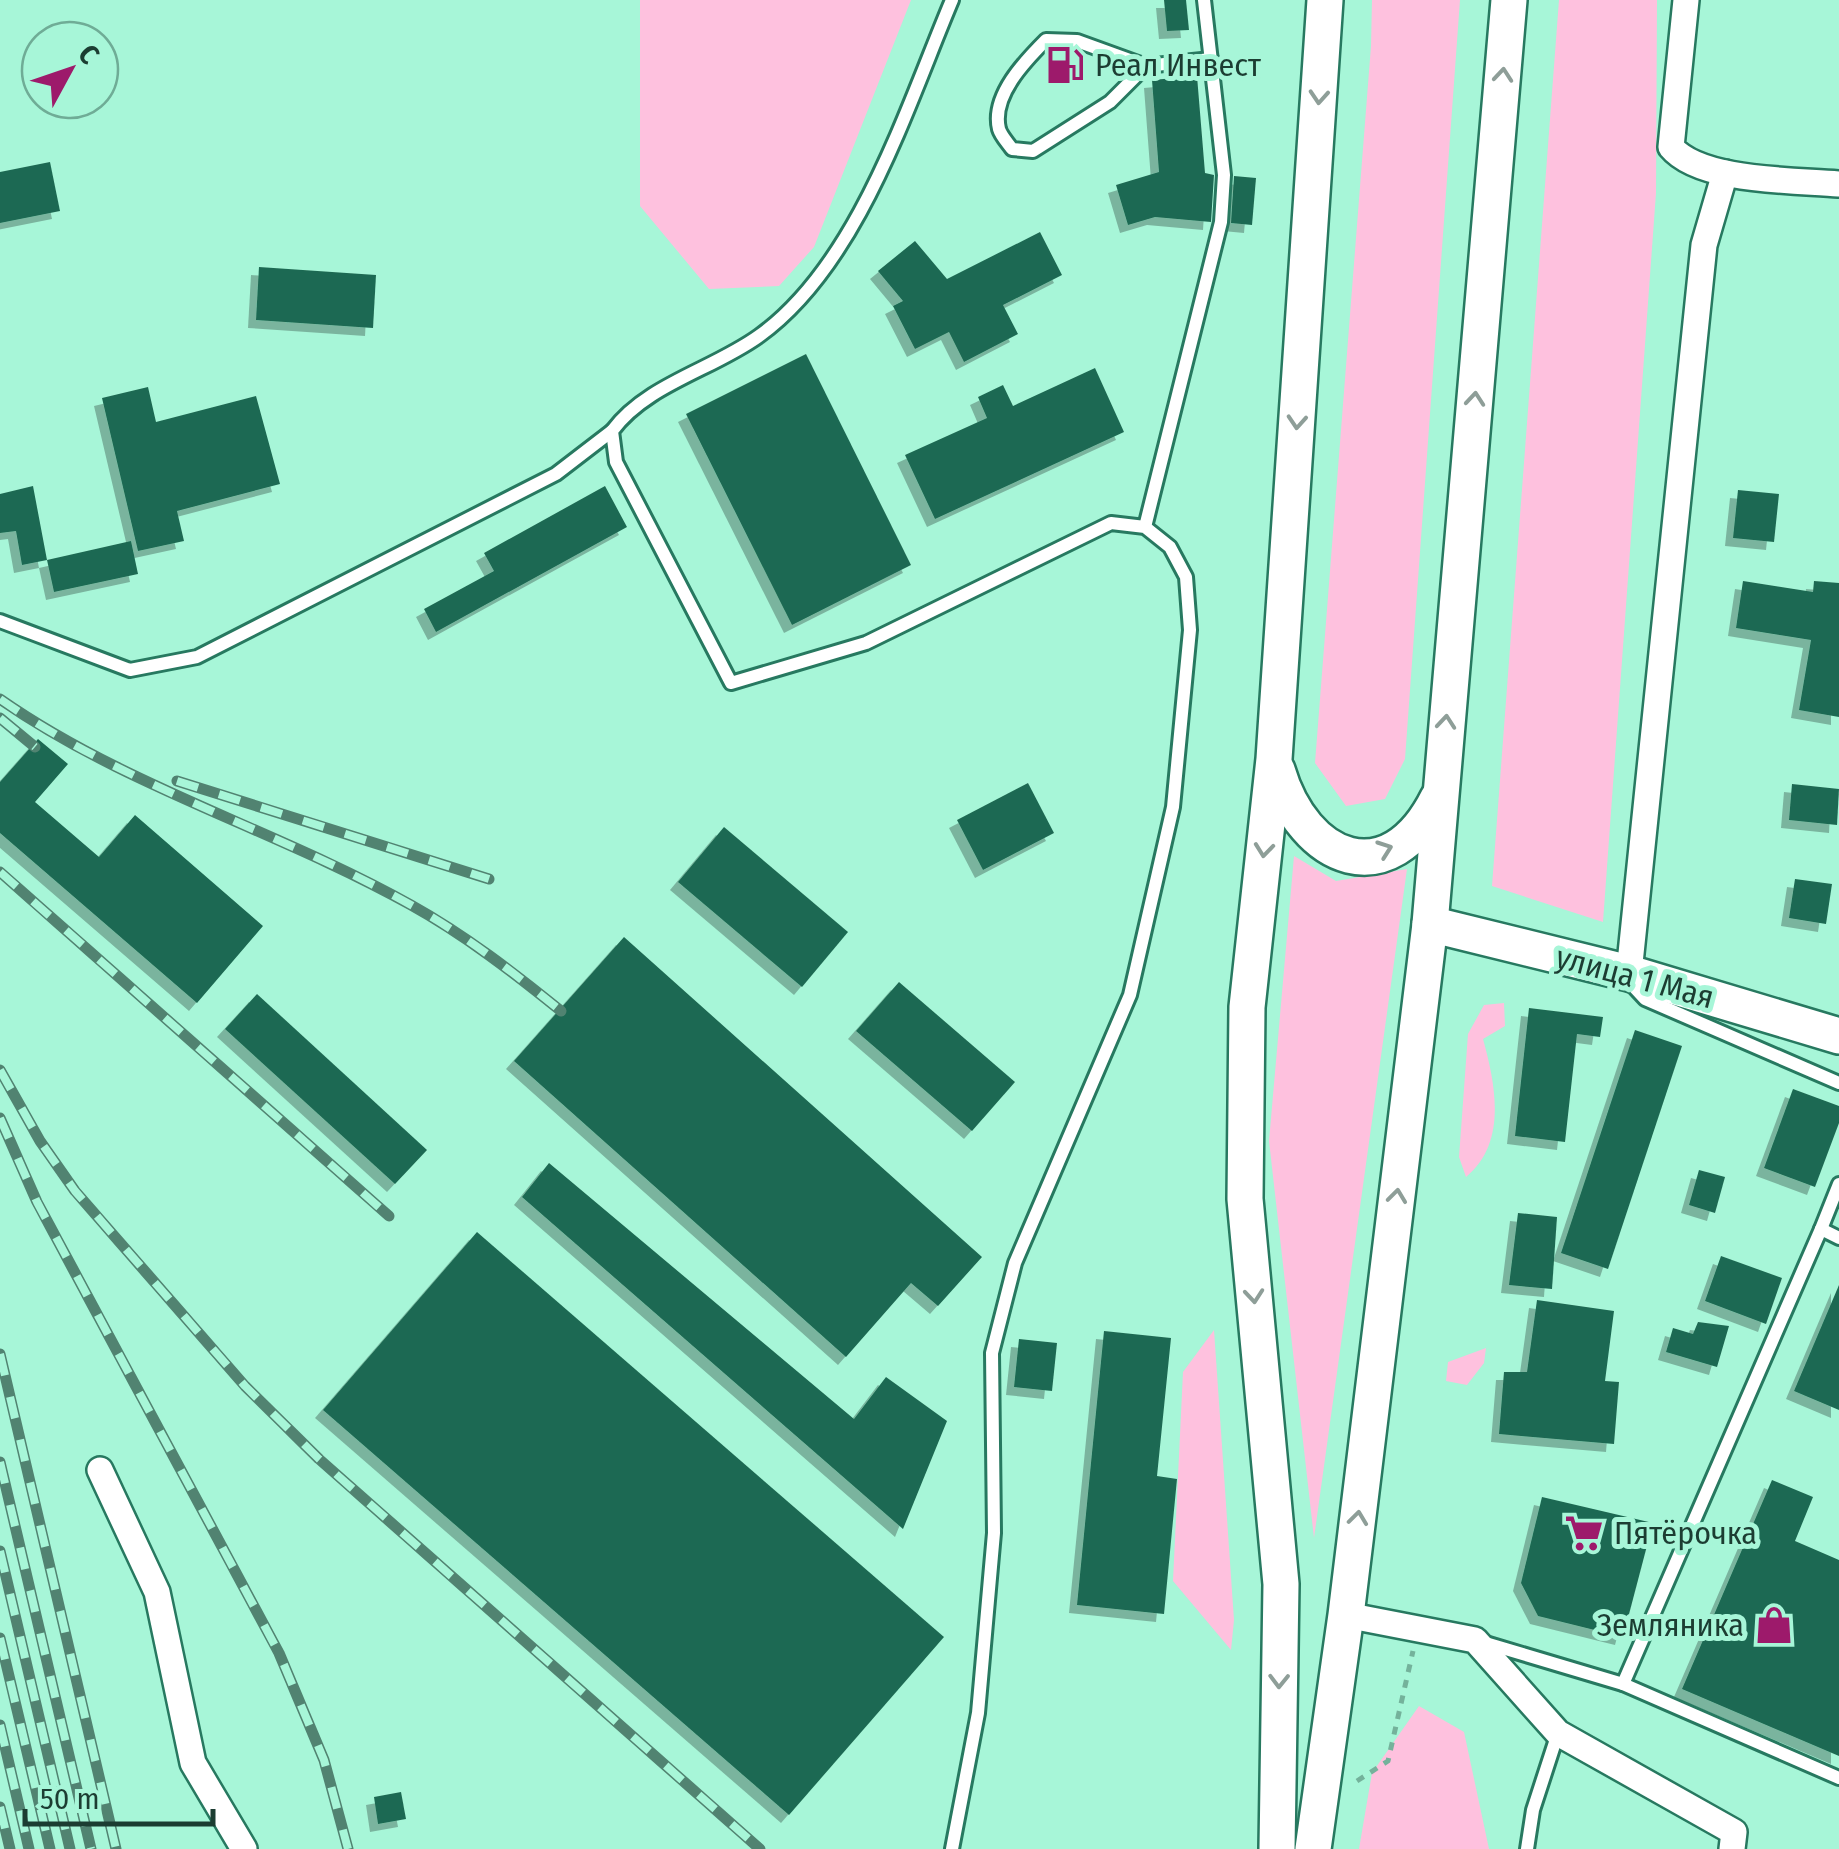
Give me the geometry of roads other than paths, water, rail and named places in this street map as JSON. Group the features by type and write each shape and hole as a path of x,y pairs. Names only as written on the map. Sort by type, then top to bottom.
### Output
{"main road":[{"path":"1277,1849 1281,1584 1246,1199 1247,1007 1274,760 1326,0"},
{"path":"1313,1849 1346,1615 1430,924 1509,0"},
{"path":"1274,760 1285,798 1303,827 1328,849 1356,857 1386,853 1409,838 1426,821 1440,793"},
{"name":"улица 1 Мая","path":"1430,924 1629,973 1839,1036"}],"street":[{"path":"1686,0 1672,147 1681,158 1725,173 1839,184"},
{"path":"1629,973 1704,245 1725,173"},
{"path":"100,1470 157,1592 193,1763 244,1849"},
{"path":"1346,1615 1475,1640 1558,1733 1734,1832 1732,1849"}],"lane":[{"path":"0,621 130,670 198,656 556,474 612,431 628,409 759,336 816,283 843,244 868,192 952,0"},
{"path":"1145,527 1220,222 1224,176 1204,0"},
{"path":"1146,66 1110,102 1033,151 1012,149 999,132 999,108 1022,64 1046,40 1077,40 1146,66 1211,59"},
{"path":"612,431 616,462 731,683 866,642 1111,523 1145,527 1170,546 1186,577 1190,630 1174,806 1130,995 1015,1263 992,1353 994,1534 978,1713 952,1849"},
{"path":"1629,973 1633,989 1645,999 1839,1083"},
{"path":"1623,1684 1839,1184"},
{"path":"1821,1229 1839,1238"},
{"path":"1475,1640 1623,1684 1839,1778"},
{"path":"1527,1849 1533,1810 1558,1733"}],"railway":[{"path":"0,699 99,758 411,905 489,955 561,1011"},
{"path":"0,718 35,747"},
{"path":"177,781 489,879"},
{"path":"0,872 389,1216"},
{"path":"0,1070 40,1141 75,1191 245,1386 319,1459 760,1849"},
{"path":"0,1118 37,1202 279,1653 324,1760 348,1849"},
{"path":"0,1354 116,1849"},
{"path":"0,1462 91,1849"},
{"path":"0,1551 70,1849"},
{"path":"0,1638 50,1849"},
{"path":"0,1725 29,1849"},
{"path":"0,1807 10,1849"}],"place":[{"name":"Реал Инвест","path":"1065,65"},
{"name":"Пятёрочка","path":"1584,1533"},
{"name":"Земляника","path":"1774,1625"}]}
